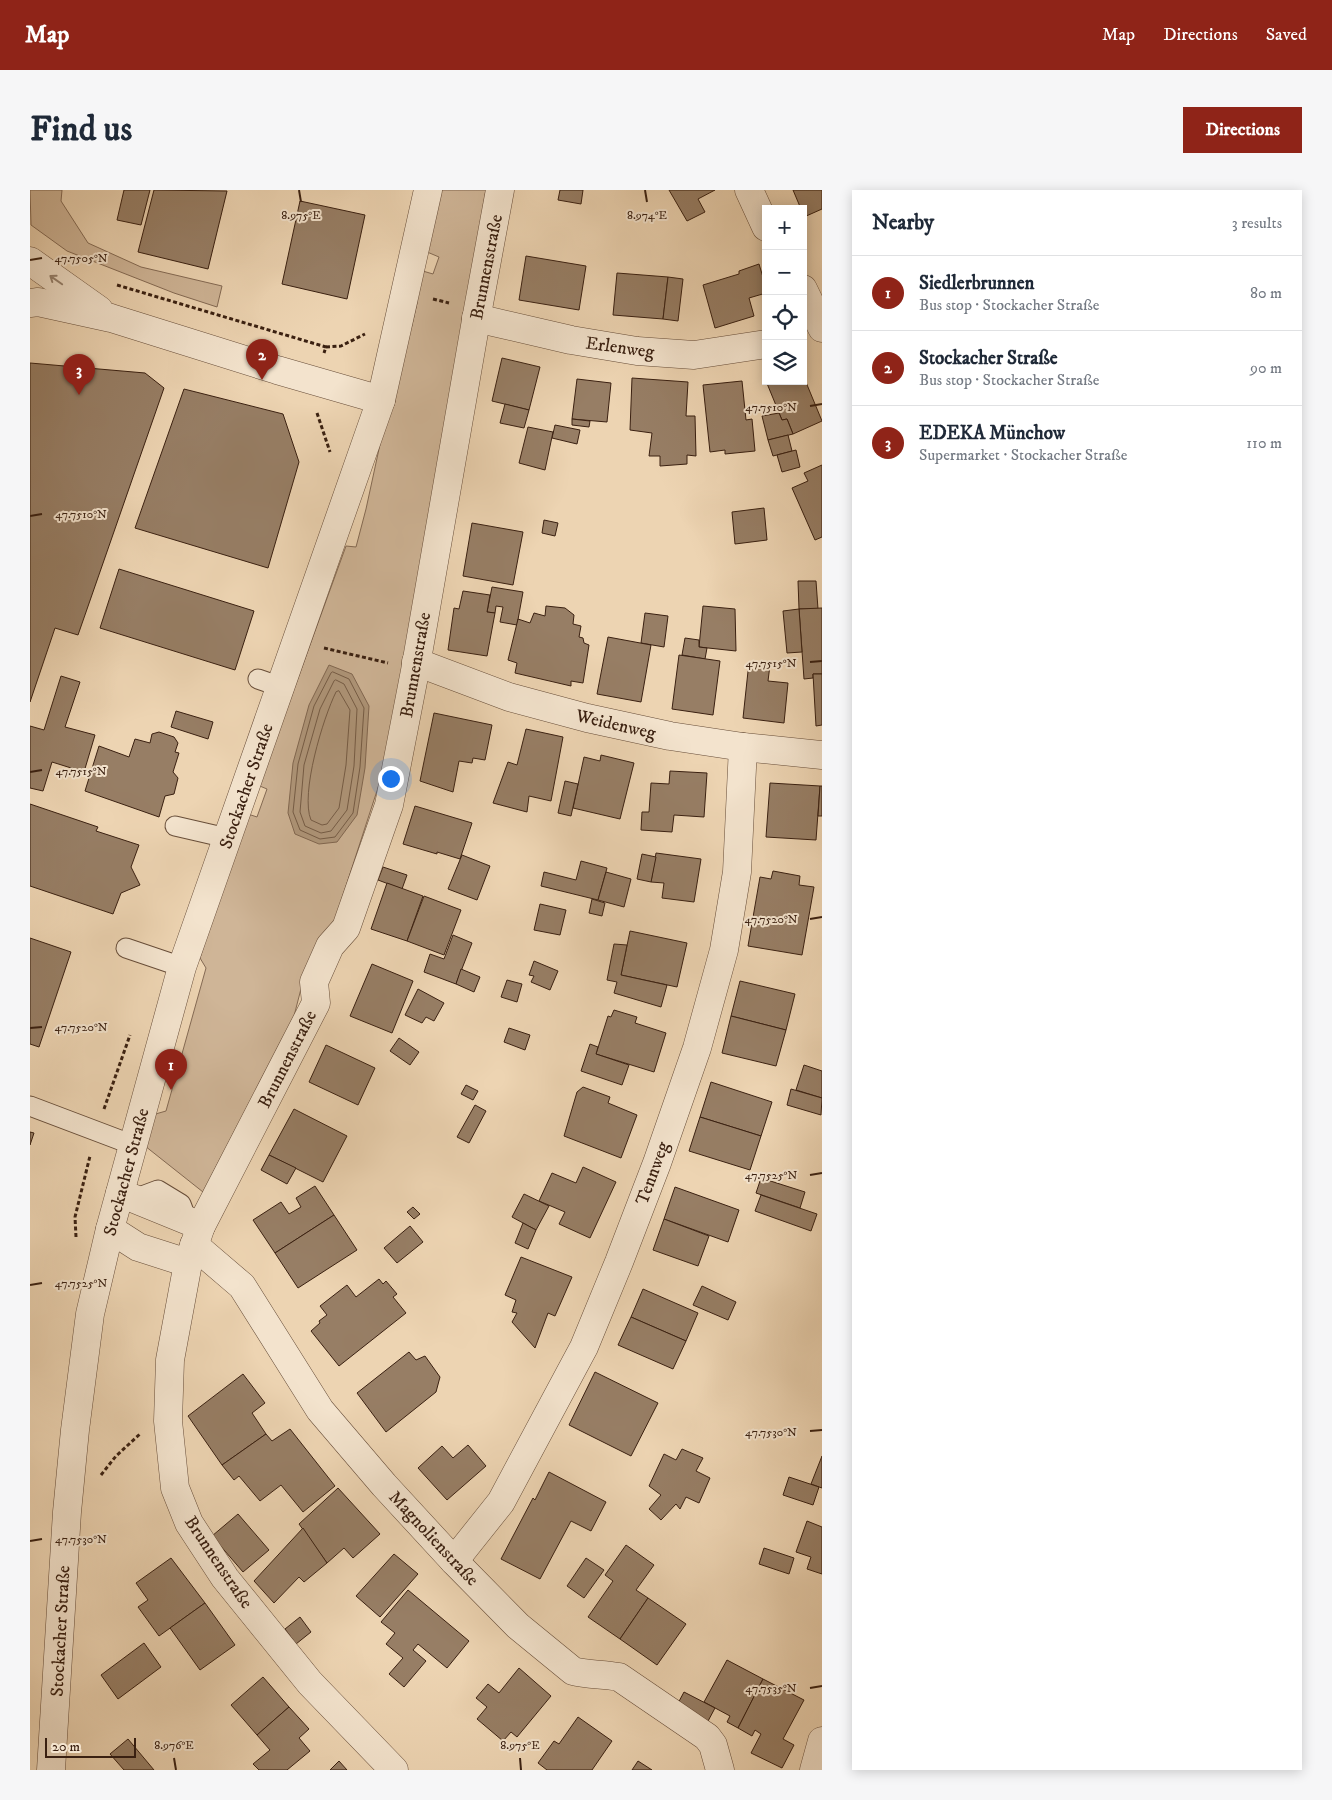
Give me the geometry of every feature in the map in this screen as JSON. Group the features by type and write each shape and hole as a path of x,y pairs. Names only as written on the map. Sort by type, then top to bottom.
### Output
{"street":[{"name":"Stockacher Straße","path":"51,1770 67,1512 73,1448 90,1314 110,1229 127,1196 133,1144 182,967 227,838 270,683 296,642 381,400 428,190"},
{"name":"Brunnenstraße","path":"394,1770 310,1684 225,1578 189,1523 175,1488 168,1421 170,1360 193,1238 316,1002 314,982 330,946 346,928 389,805 416,667 500,190"},
{"path":"749,190 762,219"},
{"path":"30,261 111,318"},
{"path":"805,295 815,328"},
{"path":"30,303 38,302 111,318 381,400"},
{"name":"Erlenweg","path":"477,314 571,340 637,351 694,355 762,345"},
{"name":"Weidenweg","path":"416,667 509,697 587,718 670,736 743,747 822,755"},
{"name":"Tennweg","path":"454,1561 502,1502 584,1347 657,1163 696,1048 724,950 738,872 743,747"},
{"path":"127,1196 193,1238"},
{"path":"110,1229 138,1247 193,1238"},
{"name":"Magnolienstraße","path":"193,1238 242,1286 320,1410 384,1485 454,1561 518,1626 573,1671 619,1678 707,1737 713,1745 720,1770"},
{"path":"814,1770 822,1741"}],"lane":[{"path":"175,826 227,838"},
{"path":"126,948 182,967"},
{"path":"30,1106 133,1144"}],"path":[{"path":"115,284 326,347 317,381"},
{"path":"406,293 477,314"},
{"path":"296,642 416,667"},
{"path":"98,1479 116,1456 146,1428 168,1421"}],"shaded area":[{"path":"30,190 62,190 61,201 88,243 141,267 222,286 217,307 174,293 67,251 31,225"},
{"path":"433,190 486,190 418,597 386,763 334,923 321,935 303,981 294,1016 203,1192 145,1146 152,1115 166,1111 206,968 200,958 245,813 257,817 267,789 255,784 274,744 346,546 356,547 405,329 411,329 417,303 416,269 433,274 439,257 420,249"}],"water":[{"path":"329,665 352,674 369,706 365,768 357,815 337,842 319,844 295,834 288,813 293,763 309,705"}],"building":[{"path":"124,190 150,190 141,225 117,220"},
{"path":"154,190 227,191 208,269 138,252"},
{"path":"560,190 583,190 581,204 558,200"},
{"path":"669,190 715,190 698,199 705,212 687,221"},
{"path":"793,190 822,190 822,209 807,216 807,205 799,205"},
{"path":"300,201 365,215 347,299 282,284"},
{"path":"526,256 586,266 579,310 519,300"},
{"path":"759,264 762,274 762,294 749,298 754,316 715,328 703,285 739,274 739,271"},
{"path":"617,273 668,277 663,319 613,315"},
{"path":"668,277 683,279 678,321 663,319"},
{"path":"502,358 540,367 529,410 492,401"},
{"path":"30,363 145,373 164,388 78,635 55,628 30,702"},
{"path":"632,378 688,382 686,416 695,416 696,456 687,455 687,464 660,466 660,456 649,456 652,433 630,430"},
{"path":"577,379 611,383 607,422 572,419"},
{"path":"742,381 746,420 752,419 755,451 725,454 725,450 710,452 703,385"},
{"path":"768,385 807,385 822,421 793,434 787,419 782,420"},
{"path":"184,389 283,414 299,462 268,568 135,528"},
{"path":"505,404 529,410 524,428 500,423"},
{"path":"779,413 782,420 787,419 793,434 768,440 762,416"},
{"path":"572,419 590,421 589,427 572,425"},
{"path":"555,425 580,430 577,444 552,438"},
{"path":"528,427 553,432 545,470 519,463"},
{"path":"788,435 792,451 773,456 768,440"},
{"path":"796,450 800,467 782,472 777,455"},
{"path":"822,465 822,537 815,540 792,488 808,481 804,473"},
{"path":"764,508 767,540 735,544 732,512"},
{"path":"544,520 558,523 555,536 542,533"},
{"path":"472,523 523,532 513,585 463,576"},
{"path":"119,569 254,611 235,670 100,628"},
{"path":"798,581 816,581 818,609 799,609"},
{"path":"492,587 523,592 517,625 500,622 503,607 496,606 495,613 487,612"},
{"path":"463,591 490,595 487,612 495,613 487,656 448,650 454,608 459,609"},
{"path":"546,606 565,608 574,615 573,624 581,626 579,637 583,638 584,643 589,645 583,683 571,681 571,686 515,673 517,663 508,660 518,619 530,623 534,613 545,616"},
{"path":"703,606 735,609 736,651 699,647"},
{"path":"822,608 822,674 813,674 813,678 804,679 799,609"},
{"path":"799,609 802,652 787,653 783,611"},
{"path":"645,613 668,616 664,647 641,643"},
{"path":"608,637 651,645 641,702 597,694"},
{"path":"685,638 699,640 699,647 707,648 705,659 682,655"},
{"path":"679,655 720,661 713,715 672,709"},
{"path":"749,662 770,665 768,681 788,683 784,723 743,718"},
{"path":"813,674 822,674 822,725 816,726"},
{"path":"61,676 80,682 65,727 95,735 84,772 52,762 43,791 30,788 30,726 44,730"},
{"path":"176,711 213,722 208,739 171,727"},
{"path":"434,713 492,725 485,760 473,758 472,763 459,761 453,792 420,781"},
{"path":"526,729 563,737 551,801 529,796 527,812 493,803 508,762 517,765"},
{"path":"159,732 174,737 178,743 175,752 179,753 173,772 178,778 174,794 165,796 159,817 85,791 99,746 129,757 135,739 150,743 152,734"},
{"path":"601,755 634,763 620,819 573,808 584,757 600,761"},
{"path":"670,771 707,773 704,817 674,815 672,832 641,830 642,812 649,812 651,783 669,784"},
{"path":"565,781 578,784 571,816 558,813"},
{"path":"770,783 820,786 816,840 766,837"},
{"path":"820,786 822,786 822,816 818,816"},
{"path":"30,804 98,827 96,831 139,845 131,867 140,885 121,893 113,914 30,886"},
{"path":"415,806 472,823 460,859 403,844"},
{"path":"656,853 701,859 694,902 662,898 664,883 651,882"},
{"path":"642,854 656,857 651,882 637,879"},
{"path":"462,855 490,866 477,900 448,889"},
{"path":"581,861 607,868 598,900 541,886 544,872 576,880"},
{"path":"383,867 407,875 402,889 378,880"},
{"path":"773,871 800,876 799,885 814,887 802,955 748,946 760,877 771,879"},
{"path":"606,872 631,879 624,907 598,900"},
{"path":"387,883 423,896 407,941 371,929"},
{"path":"424,896 461,910 444,955 407,941"},
{"path":"592,899 605,903 602,916 589,913"},
{"path":"540,904 566,910 560,935 534,930"},
{"path":"630,931 687,943 677,987 621,975"},
{"path":"453,935 472,943 456,984 424,972 430,954 444,959"},
{"path":"30,938 71,952 39,1047 30,1044"},
{"path":"614,944 627,945 621,975 667,985 661,1007 614,993 617,982 607,980"},
{"path":"534,961 558,971 550,990 531,982 534,976 529,975"},
{"path":"372,964 413,981 392,1033 350,1016"},
{"path":"461,969 480,977 474,992 456,984"},
{"path":"507,980 522,984 517,1002 501,997"},
{"path":"740,981 795,994 786,1030 731,1016"},
{"path":"418,989 444,1003 434,1021 426,1017 422,1023 405,1015"},
{"path":"614,1010 637,1017 635,1023 666,1033 654,1072 596,1054 608,1016 611,1017"},
{"path":"731,1016 786,1030 776,1066 722,1053"},
{"path":"509,1028 530,1035 525,1050 504,1042"},
{"path":"399,1038 419,1052 410,1065 390,1051"},
{"path":"590,1044 598,1047 596,1054 629,1065 622,1085 581,1071"},
{"path":"326,1045 375,1068 358,1105 309,1082"},
{"path":"804,1065 822,1071 822,1098 796,1090"},
{"path":"711,1082 772,1102 761,1136 700,1117"},
{"path":"466,1085 478,1091 473,1100 461,1094"},
{"path":"583,1087 610,1097 608,1103 637,1115 621,1158 564,1136 577,1092"},
{"path":"791,1089 822,1098 821,1115 787,1105"},
{"path":"475,1105 486,1111 469,1143 457,1137"},
{"path":"294,1109 347,1136 323,1182 269,1155"},
{"path":"700,1117 761,1136 750,1170 689,1151"},
{"path":"30,1132 34,1133 30,1145"},
{"path":"269,1155 296,1168 287,1184 261,1170"},
{"path":"583,1167 616,1182 590,1238 559,1224 565,1212 539,1201 552,1173 576,1183"},
{"path":"761,1178 805,1192 800,1208 756,1193"},
{"path":"315,1186 334,1215 275,1253 253,1220 281,1202 289,1214 301,1207 296,1198"},
{"path":"675,1187 739,1210 728,1242 664,1219"},
{"path":"524,1194 549,1206 536,1230 512,1217"},
{"path":"761,1195 817,1214 811,1231 755,1211"},
{"path":"413,1207 420,1214 414,1219 407,1212"},
{"path":"334,1215 357,1250 298,1288 275,1253"},
{"path":"664,1219 709,1236 698,1266 653,1250"},
{"path":"523,1223 536,1230 528,1249 515,1243"},
{"path":"410,1226 423,1242 397,1263 384,1248"},
{"path":"521,1257 572,1277 555,1316 548,1313 535,1348 512,1322 517,1313 512,1312 516,1300 505,1295"},
{"path":"379,1279 383,1284 386,1281 397,1294 393,1297 406,1313 339,1366 311,1331 327,1315 320,1306 347,1285 356,1297"},
{"path":"702,1286 736,1302 728,1320 693,1305"},
{"path":"643,1289 698,1313 686,1341 631,1317"},
{"path":"631,1317 686,1341 673,1369 618,1345"},
{"path":"409,1352 416,1360 425,1356 440,1377 436,1392 386,1432 357,1393"},
{"path":"595,1372 658,1403 631,1456 569,1425"},
{"path":"243,1374 265,1403 252,1413 266,1434 222,1465 188,1416"},
{"path":"290,1429 335,1486 303,1512 281,1485 260,1501 239,1476 234,1480 222,1465 266,1434 272,1441"},
{"path":"468,1445 486,1466 447,1500 418,1468 442,1446 453,1458"},
{"path":"682,1449 703,1458 696,1471 710,1478 699,1503 686,1497 680,1509 676,1504 661,1520 649,1509 661,1495 649,1486 664,1454 676,1460"},
{"path":"822,1456 822,1488 811,1484"},
{"path":"549,1472 606,1502 591,1531 571,1521 540,1579 501,1559"},
{"path":"789,1477 819,1487 813,1505 783,1495"},
{"path":"338,1488 380,1534 353,1558 344,1548 327,1563 299,1524"},
{"path":"238,1514 269,1550 243,1572 212,1536"},
{"path":"807,1521 822,1527 822,1574 807,1569 811,1557 796,1552"},
{"path":"303,1528 327,1563 304,1582 299,1577 274,1603 254,1581"},
{"path":"626,1545 654,1565 636,1590 648,1598 620,1639 588,1617 613,1581 605,1575"},
{"path":"764,1548 794,1558 789,1574 759,1564"},
{"path":"394,1554 418,1574 380,1617 356,1596"},
{"path":"171,1558 205,1603 159,1636 138,1607 148,1600 136,1583"},
{"path":"586,1558 604,1570 584,1598 567,1586"},
{"path":"408,1590 469,1641 447,1668 418,1644 413,1650 426,1661 404,1687 389,1674 403,1658 386,1644 395,1633 381,1622"},
{"path":"648,1598 686,1624 657,1665 620,1639"},
{"path":"205,1603 235,1645 200,1670 170,1628"},
{"path":"300,1617 311,1632 296,1644 285,1629"},
{"path":"144,1643 161,1667 118,1699 101,1675"},
{"path":"727,1660 763,1679 738,1728 727,1722 730,1716 704,1702"},
{"path":"519,1668 551,1696 517,1737 511,1732 503,1741 477,1719 487,1707 476,1698 488,1684 499,1693"},
{"path":"263,1677 289,1707 257,1735 231,1705"},
{"path":"763,1679 804,1700 783,1739 794,1745 782,1768 751,1753 761,1734 755,1730 752,1736 738,1728"},
{"path":"684,1692 715,1708 707,1723 676,1707"},
{"path":"289,1707 309,1729 299,1738 310,1751 287,1770 259,1770 253,1764 270,1750 257,1735"},
{"path":"578,1717 612,1741 592,1770 547,1770 538,1763 554,1741 559,1744"},
{"path":"128,1739 154,1770 124,1770 110,1754"},
{"path":"339,1761 347,1770 330,1770"},
{"path":"638,1761 652,1770 632,1770"}],"place":[{"name":"Stockacher Straße","path":"262,380"},
{"name":"EDEKA Münchow","path":"79,395"},
{"name":"Siedlerbrunnen","path":"171,1090"}]}
